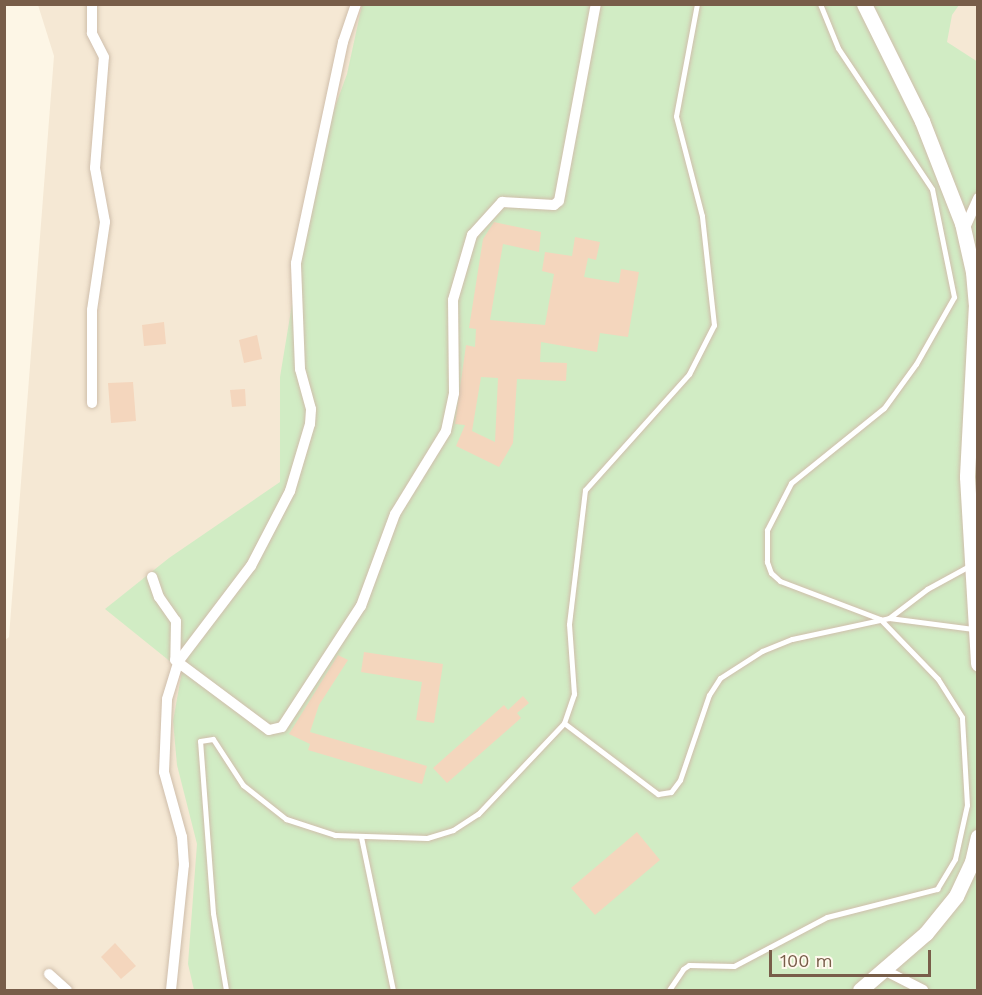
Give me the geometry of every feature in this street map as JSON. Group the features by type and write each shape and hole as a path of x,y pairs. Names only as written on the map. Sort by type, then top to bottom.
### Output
{"street":[{"path":"92,4 92,33 104,57 95,168 105,222 92,310 92,403"},
{"path":"171,990 184,852 164,772 163,736 171,679 178,662 251,566 290,491 310,424 311,409 300,369 296,263 343,42 357,4"},
{"path":"152,577 159,597 176,621 172,650 178,662 275,731 282,727 352,620 369,586 395,514 446,431 452,413 453,300 472,235 502,202 554,205 559,201 596,4"},
{"path":"864,4 922,121 964,231 976,304 967,477 969,566 978,664"},
{"path":"964,231 978,198"},
{"path":"860,990 926,933 956,896 972,862 978,837"},
{"path":"884,970 923,990"},
{"path":"49,974 67,990"}],"lane":[{"path":"226,990 213,913 200,741 213,739 243,785 286,819 335,835 427,838 453,830 477,814 514,779 564,723 574,694 569,624 585,490 689,374 714,325 702,216 676,116 697,4"},
{"path":"669,990 683,969 689,965 734,966 827,917 861,906 926,894 945,879 960,842 967,805 962,717 938,679 880,619 780,581 771,573 767,562 767,530 791,483 884,408 916,364 954,297 932,189 838,48 820,4"},
{"path":"889,618 927,589 969,566"},
{"path":"564,723 658,794 671,792 680,780 709,695 720,678 762,651 792,639 889,618 973,629"},
{"path":"361,837 393,990"}],"shaded area":[{"path":"38,5 977,5 977,990 5,990 5,640 9,637 54,56"}],"green space":[{"path":"362,5 959,5 952,15 947,42 978,62 977,990 194,990 188,964 197,844 177,765 173,721 182,671 105,609 169,558 280,482 280,377 316,159 347,74"}],"building":[{"path":"494,222 541,232 539,252 503,244 490,320 545,325 554,274 542,271 545,252 572,256 575,237 600,242 596,260 588,258 584,277 619,283 621,269 639,272 628,337 600,333 597,352 541,342 540,362 567,363 566,381 517,379 513,443 499,467 456,446 465,425 455,424 466,345 475,347 476,329 469,328 483,239","holes":["481,377 498,378 495,442 472,431"]},
{"path":"164,322 166,344 144,346 142,325"},
{"path":"257,335 262,359 244,363 239,340"},
{"path":"133,382 136,421 111,423 108,383"},
{"path":"245,389 246,406 232,407 230,390"},
{"path":"364,652 443,664 434,723 416,720 422,682 361,672"},
{"path":"338,655 348,660 319,705 310,732 427,766 422,784 308,750 310,744 289,734"},
{"path":"523,696 529,703 517,713 521,718 447,783 433,768 504,705 508,710"},
{"path":"637,832 660,860 595,915 571,888"},
{"path":"115,943 136,966 121,979 101,957"}]}
